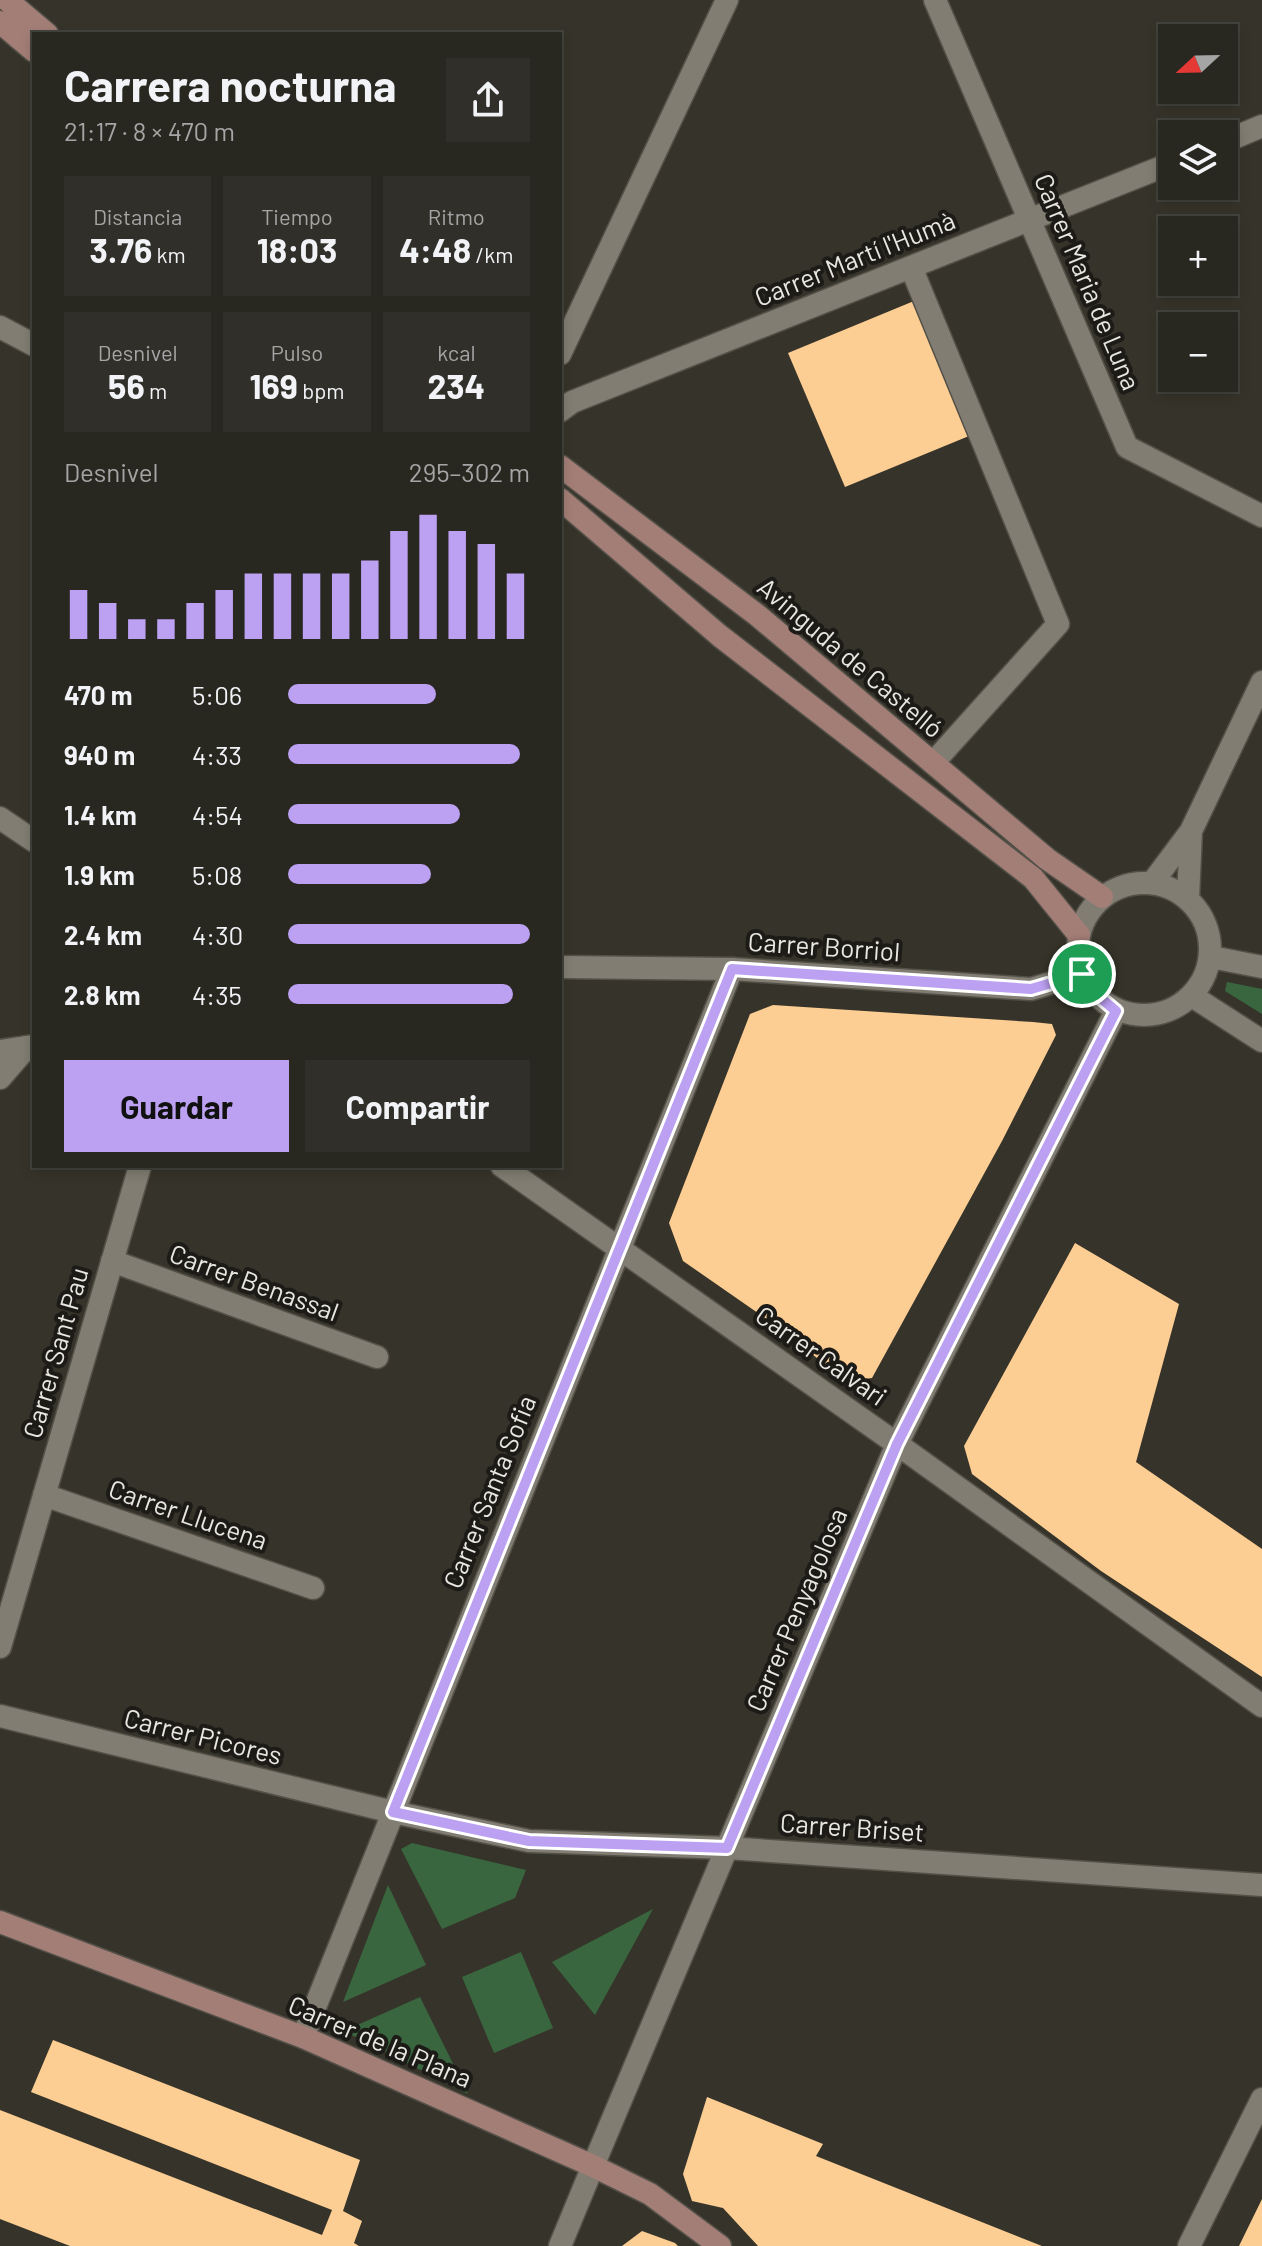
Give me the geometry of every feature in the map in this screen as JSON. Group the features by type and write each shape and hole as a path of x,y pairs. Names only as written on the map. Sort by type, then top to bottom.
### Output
{"main road":[{"path":"7,0 45,32"},
{"path":"0,22 32,49"},
{"name":"Avinguda de Castelló","path":"562,468 757,615 1047,859 1102,897"},
{"path":"562,501 720,636 1033,878 1079,935"},
{"name":"Carrer de la Plana","path":"0,1922 303,2037 593,2166 650,2194 720,2246"}],"street":[{"path":"562,350 727,0"},
{"name":"Carrer Maria de Luna","path":"935,0 1127,447 1262,516"},
{"path":"1238,136 1262,126"},
{"name":"Carrer Martí l'Humà","path":"562,410 585,397 1158,169"},
{"path":"911,267 1058,624 933,763"},
{"path":"0,327 32,344"},
{"path":"1152,883 1191,831 1262,682"},
{"path":"0,818 32,840"},
{"path":"1188,899 1191,831"},
{"path":"1135,883 1152,883 1171,888 1188,899 1202,915 1209,935 1211,957 1205,978 1192,996 1176,1008 1156,1015 1136,1016 1116,1011 1090,989 1077,955 1079,935 1087,914 1102,897 1117,888 1135,883"},
{"path":"1211,957 1262,967"},
{"name":"Carrer Borriol","path":"562,967 732,969 1031,989 1082,974"},
{"name":"Carrer Santa Sofia","path":"303,2037 732,969"},
{"path":"1192,996 1262,1041"},
{"name":"Carrer Penyagolosa","path":"560,2246 897,1444 1116,1011"},
{"path":"0,1051 30,1047"},
{"path":"0,1078 30,1047"},
{"name":"Carrer Sant Pau","path":"0,1647 139,1168"},
{"name":"Carrer Calvari","path":"505,1168 1262,1706"},
{"name":"Carrer Benassal","path":"112,1261 377,1357"},
{"name":"Carrer Llucena","path":"44,1495 313,1588"},
{"name":"Carrer Picores","path":"0,1716 393,1812"},
{"name":"Carrer Briset","path":"393,1812 529,1841 727,1848 1262,1885"},
{"path":"1189,2246 1262,2099"}],"green space":[{"path":"1227,982 1262,989 1262,1014 1225,991"},
{"path":"412,1843 526,1870 515,1898 442,1929 401,1849"},
{"path":"388,1885 426,1965 343,2002"},
{"path":"653,1909 595,2015 552,1962"},
{"path":"521,1952 553,2028 494,2053 462,1977"},
{"path":"420,1997 468,2094 344,2031"}],"building":[{"path":"914,301 969,436 845,487 788,353"},
{"path":"773,1005 1052,1024 1056,1035 1002,1141 872,1378 845,1381 784,1331 683,1261 669,1223 750,1014"},
{"path":"1075,1243 1179,1304 1136,1462 1262,1549 1262,1677 1101,1571 972,1474 964,1446"},
{"path":"53,2040 360,2160 343,2211 362,2221 354,2243 359,2246 70,2246 0,2219 0,2110 322,2235 332,2210 31,2092"},
{"path":"707,2097 823,2144 816,2156 1042,2246 758,2246 723,2208 692,2201 683,2174"},
{"path":"1262,2199 1262,2246 1239,2246"},
{"path":"642,2231 675,2243 678,2246 622,2246"}],"route":[{"path":"732,969 1031,989 1082,974 1090,989 1116,1011 897,1444 727,1848 529,1841 393,1812 732,969"}]}
